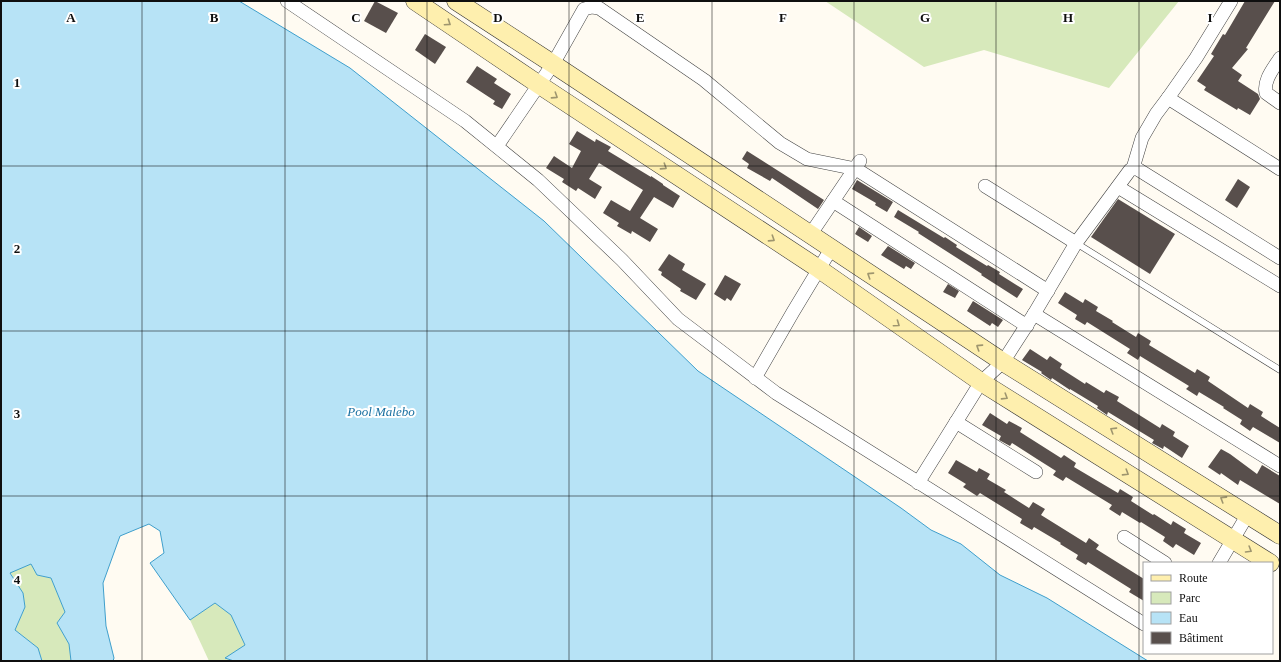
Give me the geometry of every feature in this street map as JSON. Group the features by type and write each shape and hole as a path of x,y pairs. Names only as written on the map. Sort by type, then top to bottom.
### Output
{"street":[{"path":"287,1 465,121 544,185 622,260 678,320 776,394 1143,623"},
{"path":"415,1 819,270 981,382 1268,562"},
{"path":"456,1 1003,362 1280,535"},
{"path":"918,483 981,382 1003,362 1027,326 1076,243 1133,168 1142,138 1156,114 1196,58 1231,1"},
{"path":"496,146 553,64 584,9 592,7 599,8 704,80 780,143 807,159 858,165 1048,291"},
{"path":"1280,58 1264,87 1266,93 1280,103"},
{"path":"1168,98 1280,169"},
{"path":"810,235 858,165"},
{"path":"1133,168 1139,170 1280,258"},
{"path":"985,186 1076,243"},
{"path":"1118,187 1280,286"},
{"path":"834,201 1027,326"},
{"path":"755,378 831,249"},
{"path":"1034,314 1280,466"},
{"path":"956,422 1036,472"},
{"path":"1219,562 1248,514"},
{"path":"1124,537 1163,562"}],"lane":[{"path":"1076,243 1280,370"}],"green space":[{"path":"825,1 1179,1 1109,88 984,50 924,67"},
{"path":"31,564 37,575 51,578 65,612 57,623 69,644 71,661 42,661 38,648 15,630 25,607 23,593 10,572"},
{"path":"215,603 231,615 245,645 226,658 234,661 209,661 190,620"}],"water":[{"name":"Pool Malebo","path":"1,1 239,1 350,68 544,221 698,371 901,508 931,530 961,544 1000,575 1047,598 1148,661 234,661 225,658 245,645 231,615 215,603 190,620 150,563 164,553 160,531 149,524 120,536 103,583 106,626 114,658 113,661 71,661 69,644 57,623 65,612 51,578 37,575 31,564 10,573 23,593 25,607 15,630 38,648 42,661 1,661"}],"building":[{"path":"375,1 398,13 386,33 364,21"},
{"path":"1245,1 1275,1 1246,48 1248,49 1232,68 1242,75 1238,81 1258,94 1260,99 1250,115 1238,108 1237,110 1204,90 1206,87 1197,81 1214,56 1211,54 1223,34 1225,35"},
{"path":"425,34 446,47 435,64 415,50"},
{"path":"477,66 497,79 494,83 511,94 502,109 493,104 495,101 466,82"},
{"path":"577,131 595,142 596,139 611,147 608,151 651,176 680,196 673,208 654,197 640,218 658,229 650,242 632,231 631,234 617,226 619,223 603,213 611,200 630,211 643,190 599,163 589,179 602,187 595,199 578,188 576,191 562,182 564,179 546,168 554,156 572,168 581,151 569,144"},
{"path":"747,151 824,200 818,209 772,178 770,181 747,168 749,164 742,159"},
{"path":"1238,179 1250,187 1237,208 1225,200"},
{"path":"857,180 893,202 887,212 875,205 876,203 852,189"},
{"path":"1118,199 1175,234 1150,274 1091,237"},
{"path":"898,210 944,238 945,237 957,245 956,247 987,266 988,265 1000,272 999,274 1023,289 1017,298 918,233 919,232 894,217"},
{"path":"859,227 872,236 868,242 855,234"},
{"path":"888,246 915,263 911,269 906,266 904,269 881,255"},
{"path":"669,254 685,264 682,270 706,284 696,300 680,291 681,289 661,275 662,272 658,270"},
{"path":"725,275 741,284 731,301 727,298 725,301 714,294"},
{"path":"948,284 959,291 955,298 943,292"},
{"path":"1065,292 1083,303 1085,299 1098,307 1096,311 1113,321 1112,322 1136,337 1138,333 1151,341 1149,345 1195,373 1197,369 1210,377 1208,381 1248,408 1250,404 1263,412 1261,416 1280,428 1280,443 1253,427 1250,431 1240,424 1242,420 1223,408 1224,407 1199,392 1197,396 1186,389 1189,386 1140,356 1138,360 1127,353 1130,349 1087,322 1085,325 1075,319 1077,315 1058,303"},
{"path":"973,301 1003,320 998,327 992,323 990,326 967,311"},
{"path":"1030,349 1047,360 1050,356 1062,364 1060,368 1085,384 1086,382 1104,393 1106,390 1119,397 1117,401 1160,428 1162,424 1175,432 1173,436 1189,446 1182,458 1164,446 1163,449 1152,443 1154,440 1108,412 1107,415 1097,408 1098,406 1052,378 1051,380 1041,373 1042,372 1022,360"},
{"path":"990,413 1007,424 1009,421 1022,428 1020,432 1061,458 1064,455 1076,463 1074,467 1118,493 1120,489 1133,497 1131,501 1153,515 1154,514 1171,525 1173,521 1186,529 1184,533 1201,543 1194,555 1176,544 1173,548 1163,541 1165,537 1141,522 1140,523 1122,512 1120,516 1109,509 1112,505 1066,477 1063,481 1053,475 1056,471 1012,443 1010,446 999,440 1001,436 982,425"},
{"path":"1221,449 1257,474 1262,465 1280,476 1280,504 1240,480 1238,485 1221,473 1220,475 1208,467"},
{"path":"956,460 977,472 979,468 990,474 987,479 1006,490 1004,492 1029,508 1033,502 1045,509 1041,515 1086,543 1089,538 1099,545 1096,549 1143,578 1143,600 1129,592 1131,589 1088,562 1086,565 1076,559 1078,555 1060,544 1061,543 1034,527 1032,530 1020,523 1022,519 980,493 977,496 963,487 966,484 948,473"}]}
